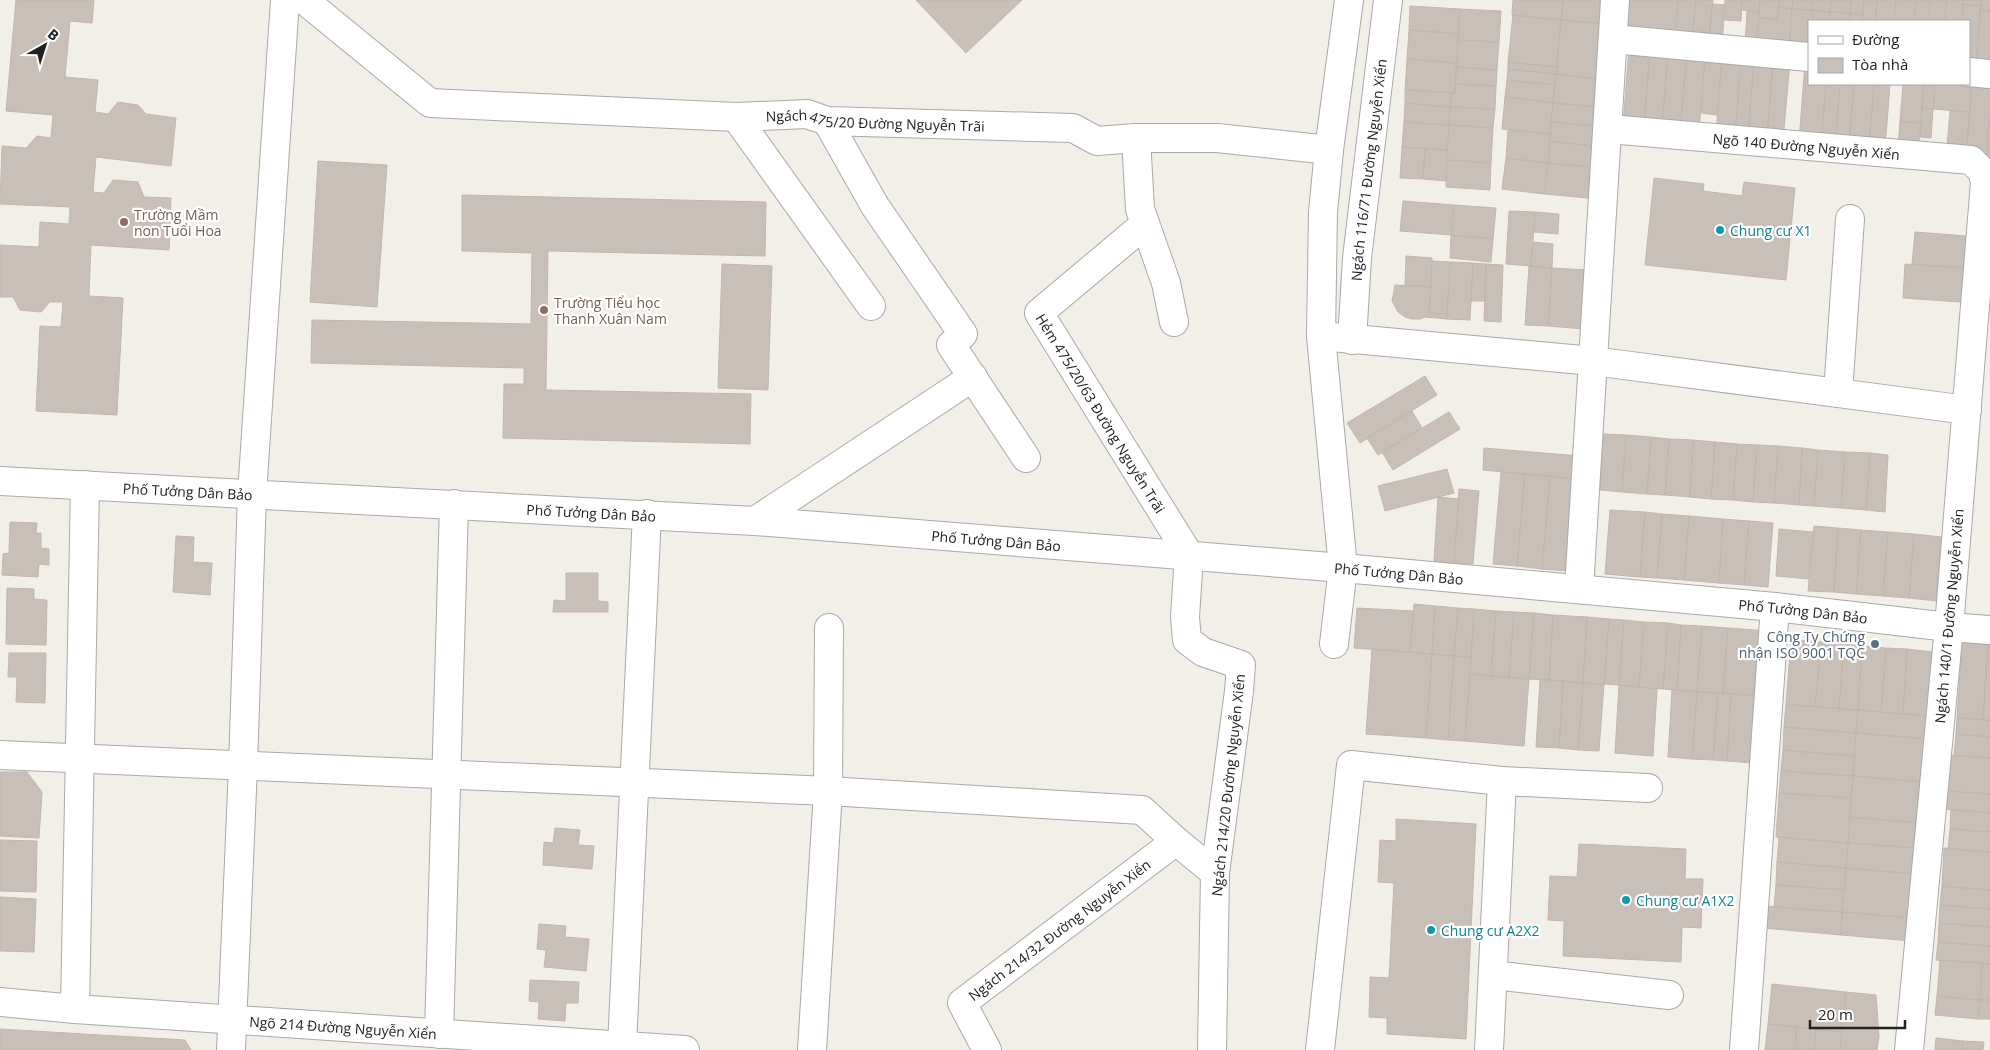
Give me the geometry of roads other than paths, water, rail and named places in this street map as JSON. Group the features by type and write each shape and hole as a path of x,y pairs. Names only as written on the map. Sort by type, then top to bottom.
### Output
{"street":[{"path":"231,1050 252,494 285,0"},
{"name":"Ngách 475/20 Đường Nguyễn Trãi","path":"304,0 430,103 736,117 807,114 827,121 1073,128 1097,141 1136,138 1217,138 1329,150"},
{"path":"1334,644 1344,568 1321,336 1323,212 1329,150 1349,0"},
{"name":"Ngách 116/71 Đường Nguyễn Xiển","path":"1352,340 1357,258 1388,0"},
{"path":"1578,589 1609,129 1615,0"},
{"path":"1613,39 1808,57"},
{"path":"1970,72 1990,74"},
{"path":"736,117 871,306"},
{"path":"827,121 875,206 963,334 950,344 1026,458"},
{"name":"Ngõ 140 Đường Nguyễn Xiển","path":"1609,129 1971,160 1982,171 1987,182"},
{"path":"1136,138 1140,209 1166,282 1174,322"},
{"name":"Ngách 140/1 Đường Nguyễn Xiển","path":"1909,1050 1987,182"},
{"path":"1838,393 1850,219"},
{"name":"Hẻm 475/20/63 Đường Nguyễn Trãi","path":"1145,224 1039,313 1189,555"},
{"path":"1321,336 1593,361 1967,410"},
{"path":"756,521 973,377"},
{"name":"Phố Tưởng Dân Bảo","path":"0,481 756,521 1344,568 1775,607 1990,630"},
{"path":"75,1009 85,486"},
{"path":"439,1034 454,504"},
{"path":"622,1046 647,514"},
{"name":"Ngách 214/20 Đường Nguyễn Xiển","path":"1189,555 1185,617 1187,640 1204,652 1241,665 1215,873 1212,1050"},
{"path":"1744,1050 1775,607"},
{"path":"812,1050 828,791 830,628"},
{"path":"0,755 828,791 1142,810 1215,873"},
{"path":"1320,1050 1352,765 1502,781 1648,788"},
{"path":"1488,1050 1502,781"},
{"name":"Ngách 214/32 Đường Nguyễn Xiển","path":"987,1050 962,1003 1176,841"},
{"path":"1493,975 1670,995"},
{"name":"Ngõ 214 Đường Nguyễn Xiển","path":"0,1002 75,1009 685,1050"}],"place":[{"name":"Trường Mầm non Tuổi Hoa","path":"124,222"},
{"name":"Chung cư X1","path":"1720,230"},
{"name":"Trường Tiểu học Thanh Xuân Nam","path":"544,310"},
{"name":"Công Ty Chứng nhận ISO 9001 TQC","path":"1875,644"},
{"name":"Chung cư A1X2","path":"1626,900"},
{"name":"Chung cư A2X2","path":"1431,930"}]}
